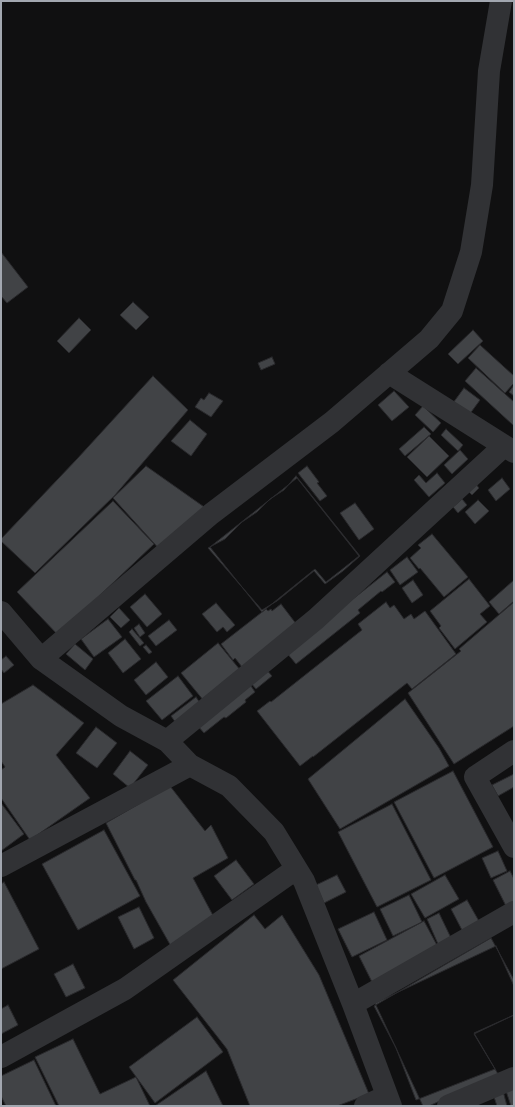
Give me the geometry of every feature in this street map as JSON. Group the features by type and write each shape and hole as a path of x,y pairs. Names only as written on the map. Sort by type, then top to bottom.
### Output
{"street":[{"path":"41,660 212,514 332,422 429,339 452,311 471,252 482,184 489,71 501,1"},
{"path":"167,741 316,619 509,449 389,373"},
{"path":"1,612 41,660 121,716 167,741 190,765 229,786 274,832 304,881 353,1004 389,1101 365,1106"},
{"path":"514,751 476,777 514,847"},
{"path":"1,866 190,765"},
{"path":"1,1057 125,989 296,869"},
{"path":"353,1004 514,912"},
{"path":"448,1106 514,1078"}],"building":[{"path":"1,252 28,287 7,303 1,296"},
{"path":"133,302 149,317 136,330 120,315"},
{"path":"79,318 91,330 69,353 57,341"},
{"path":"473,330 483,341 458,364 448,354"},
{"path":"480,345 514,376 514,383 505,393 468,358"},
{"path":"272,357 275,364 261,370 258,363"},
{"path":"476,368 514,402 513,425 465,381"},
{"path":"153,376 188,410 115,495 35,573 1,541 1,539"},
{"path":"514,385 514,396 509,392"},
{"path":"464,388 480,400 469,415 453,403"},
{"path":"394,391 409,407 392,421 378,405"},
{"path":"209,393 223,401 211,417 195,407 201,398 204,400"},
{"path":"423,406 441,423 433,432 415,415"},
{"path":"190,420 207,434 191,456 171,441"},
{"path":"424,427 431,434 405,456 399,449"},
{"path":"446,429 463,445 458,451 441,435"},
{"path":"429,436 449,456 427,477 407,457"},
{"path":"460,450 468,459 452,474 444,465"},
{"path":"146,466 207,509 162,552 113,498"},
{"path":"307,466 327,496 320,501 298,473"},
{"path":"437,473 445,483 429,497 414,480 419,475 426,483"},
{"path":"296,476 360,556 325,584 314,571 277,601 262,610 208,548 225,539 242,522 257,512 270,499 284,490"},
{"path":"297,478 359,556 326,582 315,569 262,612 210,547"},
{"path":"502,478 510,489 496,501 488,490"},
{"path":"475,483 479,488 472,495 467,490"},
{"path":"462,499 467,505 458,513 453,507"},
{"path":"478,500 489,511 475,524 465,512"},
{"path":"113,501 154,544 58,635 17,592"},
{"path":"355,503 374,529 359,540 340,513"},
{"path":"432,534 468,577 444,597 410,558 421,548 418,545"},
{"path":"407,557 418,572 400,585 390,570"},
{"path":"387,572 395,582 382,592 381,591 358,610 360,613 296,664 286,652"},
{"path":"469,579 490,606 480,614 487,622 455,649 439,628 441,626 430,611"},
{"path":"413,580 423,595 412,603 402,588"},
{"path":"514,580 514,601 499,614 489,602"},
{"path":"145,594 162,614 147,627 130,607"},
{"path":"386,602 390,608 394,605 404,619 411,614 414,619 425,611 456,654 412,689 407,683 300,766 257,711 270,701 271,702 362,630 358,624"},
{"path":"514,602 514,726 454,764 408,693 461,651 459,649"},
{"path":"216,603 235,625 227,632 223,627 217,632 202,614"},
{"path":"281,604 297,625 242,667 235,658 233,660 221,644 266,609 268,611 271,609 272,611"},
{"path":"119,608 130,620 121,628 110,617"},
{"path":"108,619 122,637 94,657 81,639"},
{"path":"169,620 177,630 156,646 148,636"},
{"path":"139,624 145,633 140,637 134,628"},
{"path":"132,629 144,643 140,646 129,632"},
{"path":"125,639 141,659 123,673 108,653"},
{"path":"218,643 241,671 204,701 181,673"},
{"path":"75,644 93,659 85,670 66,654"},
{"path":"146,645 152,652 149,654 143,647"},
{"path":"6,656 14,665 4,673 1,669 1,660"},
{"path":"156,662 168,677 146,695 134,680"},
{"path":"265,668 272,676 256,689 249,681"},
{"path":"178,676 193,696 162,720 146,701"},
{"path":"249,683 255,692 245,700 246,702 204,733 197,725"},
{"path":"33,685 84,723 56,755 90,798 30,840 1,798 1,770 5,767 1,761 1,704"},
{"path":"196,697 200,703 176,723 171,716"},
{"path":"405,699 439,748 449,766 340,829 308,779"},
{"path":"96,727 117,743 97,768 76,753"},
{"path":"130,751 148,765 130,788 113,774"},
{"path":"453,771 493,847 434,878 394,802"},
{"path":"514,774 514,787 498,796 492,785"},
{"path":"170,786 205,831 211,825 228,858 193,878 217,923 172,948 146,902 106,823"},
{"path":"1,803 24,834 1,851"},
{"path":"392,804 431,880 377,907 338,832"},
{"path":"104,830 140,896 78,930 42,864"},
{"path":"498,851 507,871 491,878 482,858"},
{"path":"236,860 254,884 232,900 214,876"},
{"path":"510,871 514,879 514,907 508,910 493,880"},
{"path":"337,875 346,892 324,903 316,885"},
{"path":"445,875 459,899 425,918 411,894"},
{"path":"4,882 39,949 1,969 1,884"},
{"path":"409,895 422,922 393,936 380,909"},
{"path":"467,900 480,923 463,932 451,909"},
{"path":"139,907 154,938 134,949 118,917"},
{"path":"374,912 387,940 352,957 338,929"},
{"path":"439,913 451,938 438,944 427,919"},
{"path":"254,915 265,929 282,915 319,975 369,1094 337,1106 250,1106 227,1049 173,980"},
{"path":"424,921 439,949 373,984 359,956"},
{"path":"491,938 514,980 514,1015 474,1034 495,1069 416,1100 396,1048 374,1006"},
{"path":"496,946 514,986 514,1015 474,1033 498,1074 429,1106 423,1106 375,1003"},
{"path":"73,964 85,988 66,997 54,974"},
{"path":"8,1005 18,1025 1,1034 1,1009"},
{"path":"197,1017 223,1052 155,1103 129,1067"},
{"path":"73,1039 100,1094 136,1077 150,1106 59,1106 35,1057"},
{"path":"34,1060 56,1106 6,1106 1,1096 1,1076"},
{"path":"206,1071 223,1106 155,1106"},
{"path":"514,1089 514,1106 511,1106 506,1091"},
{"path":"503,1091 507,1106 497,1106 493,1094"}]}
